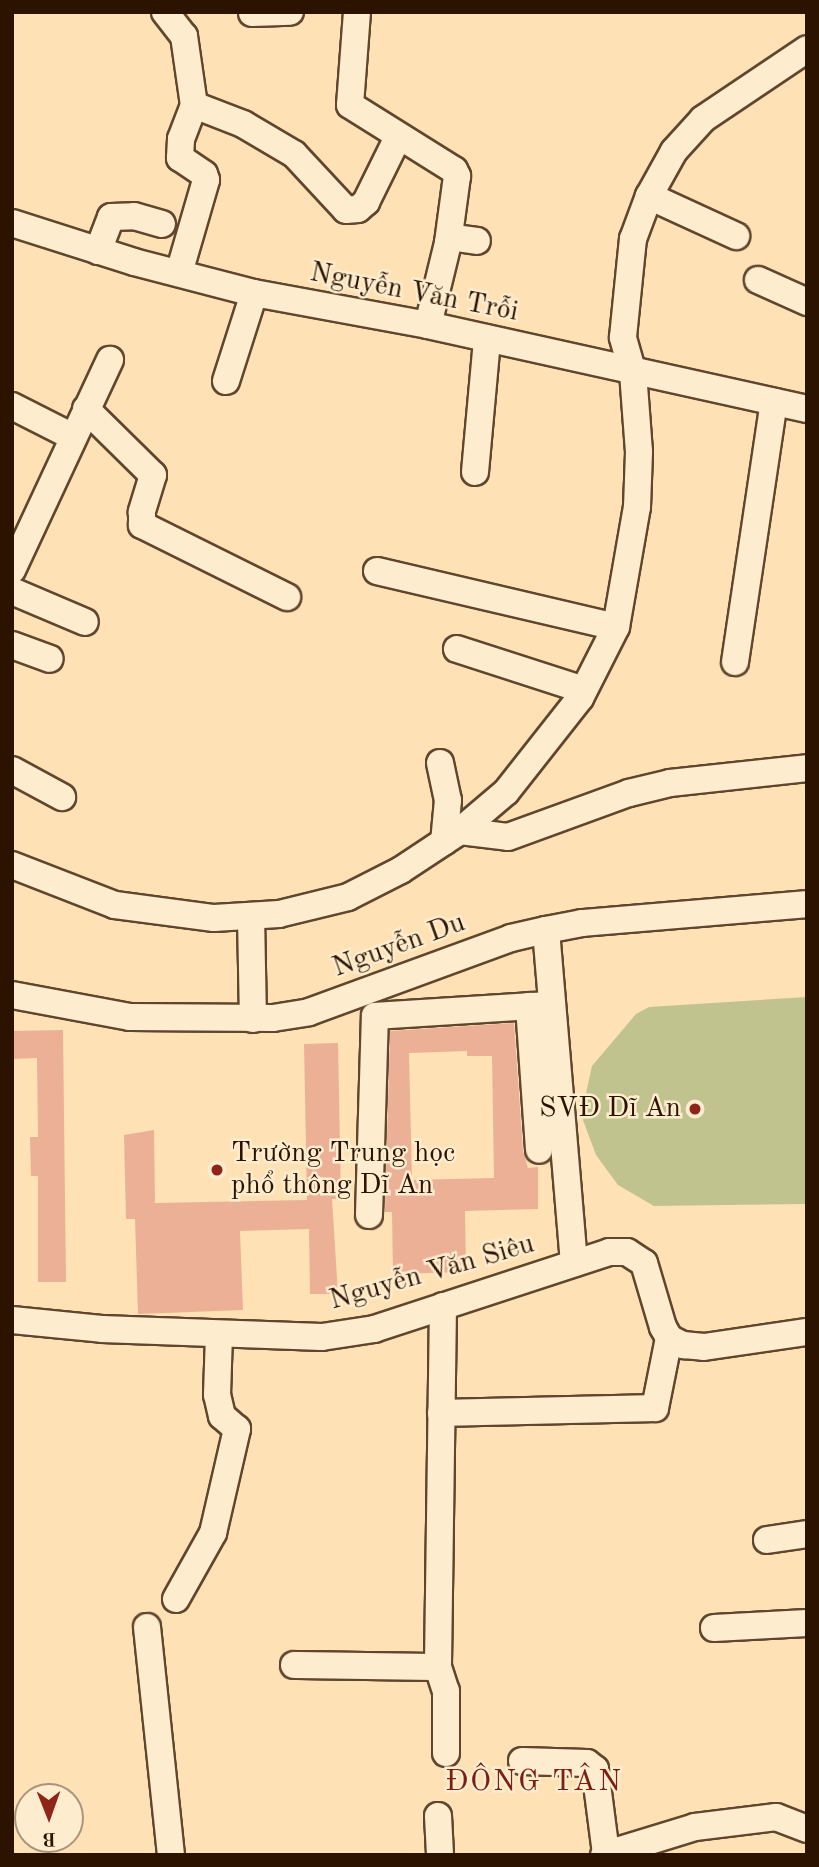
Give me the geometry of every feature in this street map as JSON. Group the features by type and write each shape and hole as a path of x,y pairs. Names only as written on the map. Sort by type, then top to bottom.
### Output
{"street":[{"path":"165,12 184,36 194,105 181,138 180,158 204,174 206,180 179,273"},
{"path":"252,13 289,12"},
{"path":"357,12 350,105 457,176 448,243 428,324"},
{"path":"12,865 115,905 214,918 279,914 348,897 401,870 452,837 506,792 584,690 616,627 636,507 639,452 633,373 623,337 634,239 649,196 674,151 703,119 807,49"},
{"path":"194,105 243,124 294,155 335,203 346,209 358,209 366,202 398,137"},
{"path":"649,196 736,236"},
{"path":"98,251 111,216 134,216 162,224"},
{"name":"Nguyễn Văn Trỗi","path":"12,223 98,251 254,293 428,324 633,373 807,409"},
{"path":"448,243 456,238 477,240"},
{"path":"758,280 807,302"},
{"path":"226,382 254,293"},
{"path":"475,472 487,338"},
{"path":"12,570 19,532 73,437 110,360"},
{"path":"735,662 774,402"},
{"path":"12,406 73,437"},
{"path":"86,409 153,475 142,512 142,525 287,597"},
{"path":"377,571 616,627"},
{"path":"12,591 85,622"},
{"path":"12,645 50,659"},
{"path":"457,649 584,690"},
{"path":"440,762 452,837"},
{"path":"452,837 508,837 629,793 670,783 807,768"},
{"path":"12,770 62,797"},
{"name":"Nguyễn Du","path":"12,995 130,1017 253,1020 309,1012 511,938 546,930 582,923 807,904"},
{"path":"251,916 253,1020"},
{"path":"539,1150 541,1005 546,930"},
{"path":"369,1216 375,1016 541,1005"},
{"path":"541,1005 574,1263"},
{"name":"Nguyễn Văn Siêu","path":"12,1320 219,1334 322,1337 374,1329 609,1252 627,1252 644,1263 669,1338"},
{"path":"443,1306 438,1667 446,1691 446,1753"},
{"path":"441,1413 655,1408 669,1338 683,1345 704,1347 807,1332"},
{"path":"176,1599 214,1533 237,1429 222,1416 217,1395 219,1334"},
{"path":"767,1540 807,1534"},
{"path":"714,1628 807,1623"},
{"path":"147,1627 171,1855"},
{"path":"293,1665 438,1667"},
{"path":"522,1761 587,1762 595,1769 605,1855 695,1826 776,1817 807,1829"},
{"path":"438,1816 440,1855"}],"green space":[{"name":"SVĐ Dĩ An","path":"807,997 807,1204 654,1206 618,1185 596,1155 583,1120 585,1098 592,1066 636,1014 649,1007"}],"building":[{"path":"514,1023 523,1151 528,1168 538,1167 538,1209 465,1211 466,1272 393,1274 392,1212 385,1212 390,1031","holes":["467,1051 467,1056 492,1056 494,1178 412,1180 409,1053"]},
{"path":"63,1030 66,1282 38,1282 38,1176 31,1176 30,1137 38,1137 37,1058 12,1059 12,1031"},
{"path":"338,1043 341,1199 332,1199 338,1294 310,1294 309,1229 240,1231 243,1310 138,1314 135,1219 126,1219 124,1135 154,1130 155,1203 307,1200 304,1044"}],"place":[{"name":"SVĐ Dĩ An","path":"695,1109"},
{"name":"Trường Trung học phổ thông Dĩ An","path":"217,1170"}],"district":[{"name":"ĐÔNG TÂN","path":"534,1782"}]}
